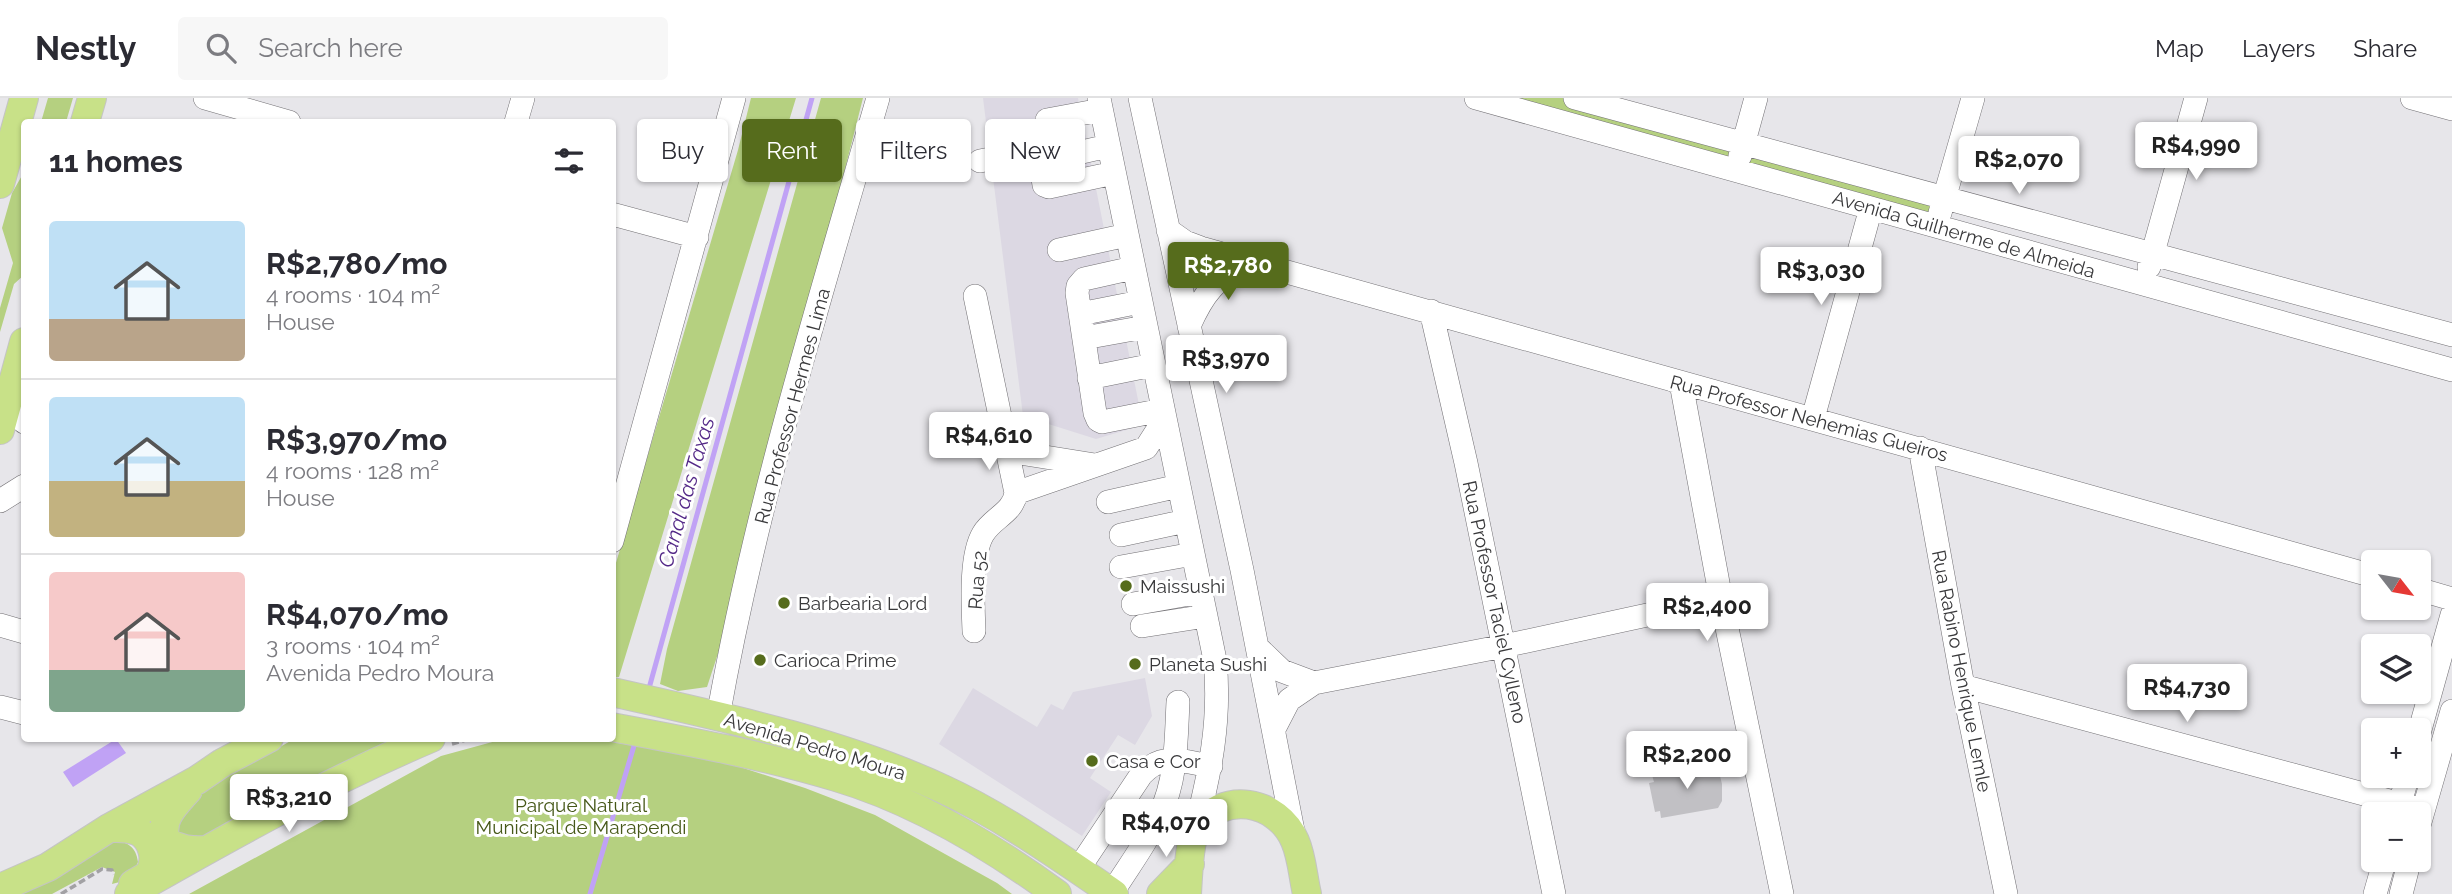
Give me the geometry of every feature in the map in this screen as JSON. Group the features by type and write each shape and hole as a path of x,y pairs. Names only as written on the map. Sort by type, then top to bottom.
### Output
{"main road":[{"path":"0,184 20,111 33,109 36,98"},
{"path":"77,119 82,98"},
{"path":"86,119 92,98"},
{"path":"10,419 21,358"},
{"name":"Avenida Pedro Moura","path":"616,693 712,715 898,769 945,789 978,807 1079,868 1113,893"},
{"name":"Avenida Pedro Moura","path":"616,727 705,744 838,777 892,799 957,831 1056,894"},
{"path":"207,850 177,848 166,841 164,822 197,780 228,751 257,742"},
{"path":"129,894 207,850 422,742"},
{"path":"0,888 48,867 109,828 197,780"},
{"path":"1187,894 1195,831 1211,815 1227,807 1245,803 1256,804 1272,812 1295,841 1307,894"},
{"path":"109,828 127,828 140,833 150,844 154,858 147,876 116,894"},
{"path":"1161,894 1190,864"}],"street":[{"path":"205,98 279,119"},
{"path":"517,119 523,98"},
{"path":"616,527 734,98"},
{"name":"Rua Professor Hermes Lima","path":"712,715 785,421 878,98"},
{"path":"1140,98 1258,648 1295,841"},
{"name":"Avenida Guilherme de Almeida","path":"1476,98 2452,370"},
{"name":"Avenida Guilherme de Almeida","path":"1575,98 2452,335"},
{"path":"1735,170 1756,98"},
{"path":"1936,226 1973,98"},
{"path":"2144,284 2196,98"},
{"path":"2412,98 2452,109"},
{"path":"1050,119 1100,104 1215,660 1218,690 1211,766 1195,831"},
{"path":"1085,151 1108,146"},
{"path":"980,161 985,160"},
{"path":"1085,180 1114,173"},
{"path":"1044,182 1046,187 1075,182"},
{"path":"1813,418 1871,208"},
{"path":"616,215 697,236"},
{"name":"Rua Professor Nehemias Gueiros","path":"1168,230 1185,242 1246,260 2361,573"},
{"path":"1059,250 1127,235"},
{"path":"1189,326 1201,299 1219,279 1246,260"},
{"path":"1133,268 1084,279 1080,282 1077,293 1095,413 1102,422 1163,415"},
{"path":"975,296 1016,493 1146,448 1163,415"},
{"path":"1080,314 1140,302"},
{"name":"Rua Professor Taciel Cylleno","path":"1431,311 1466,463 1554,894"},
{"path":"1084,338 1145,327"},
{"path":"1089,378 1153,365"},
{"path":"1681,383 1721,599 1782,894"},
{"path":"1146,448 1177,477"},
{"name":"Rua Rabino Henrique Lemle","path":"1920,448 1963,686 2006,894"},
{"path":"1007,451 1098,465"},
{"path":"1108,502 1177,477"},
{"path":"0,500 21,488"},
{"name":"Rua 52","path":"974,631 972,584 980,540 992,523 1013,505 1016,493"},
{"path":"1121,535 1186,521"},
{"path":"1121,567 1193,554"},
{"path":"1133,604 1201,592"},
{"path":"2431,593 2452,599"},
{"path":"1274,729 1289,700 1314,683 1504,646 1721,599"},
{"path":"2423,718 2452,615"},
{"path":"1142,626 1206,616"},
{"path":"0,625 21,631"},
{"path":"1258,648 1282,671 1314,683"},
{"path":"1963,686 2374,802"},
{"path":"1113,893 1161,812 1177,749 1178,702"},
{"path":"0,707 21,712"},
{"path":"2426,802 2452,711"},
{"path":"1079,868 1141,775 1157,761 1211,766"},
{"path":"2375,894 2381,872"},
{"path":"2401,894 2407,872"}],"path":[{"path":"61,894 106,868 112,870 116,894"}],"shaded area":[{"path":"983,98 1078,98 1082,119 986,119"},
{"path":"1085,133 1143,425 1096,439 1023,416 994,182 1085,182"},
{"path":"1145,678 1152,716 1135,745 1118,735 1090,778 1111,792 1082,836 939,744 973,688 1037,727 1051,704 1063,710 1073,692"},
{"path":"111,742 118,742 126,753 73,787 63,772"}],"green space":[{"path":"48,98 73,98 67,119 42,119"},
{"path":"751,98 796,98 790,119 746,119"},
{"path":"821,98 863,98 842,181 842,119 815,119"},
{"path":"1476,98 1575,98 1945,198 1936,226"},
{"path":"742,134 742,182 770,182 619,677 616,677 616,563"},
{"path":"21,177 21,278 14,284 0,332 0,308 13,263 2,228 12,193"},
{"path":"798,182 842,182 737,596 707,687 678,691 660,684 667,649"},
{"path":"289,742 389,742 193,846 172,826 190,802 206,789"},
{"name":"Parque Natural Municipal de Marapendi","path":"492,742 616,742 700,754 805,788 875,815 1012,894 189,894 441,756"},
{"path":"112,840 126,844 135,852 138,862 131,879 112,884 115,872 102,867 52,894 19,894"}],"building":[{"path":"1710,763 1720,776 1722,784 1722,801 1718,808 1661,818 1660,811 1655,812 1649,783 1654,782 1652,775"}],"waterway":[{"name":"Canal das Taxas","path":"648,692 812,98"},
{"name":"Canal das Taxas","path":"590,894 636,739"}],"place":[{"name":"Maissushi","path":"1126,586"},
{"name":"Barbearia Lord","path":"784,603"},
{"name":"Carioca Prime","path":"760,660"},
{"name":"Planeta Sushi","path":"1135,664"},
{"name":"Casa e Cor","path":"1092,761"}]}
